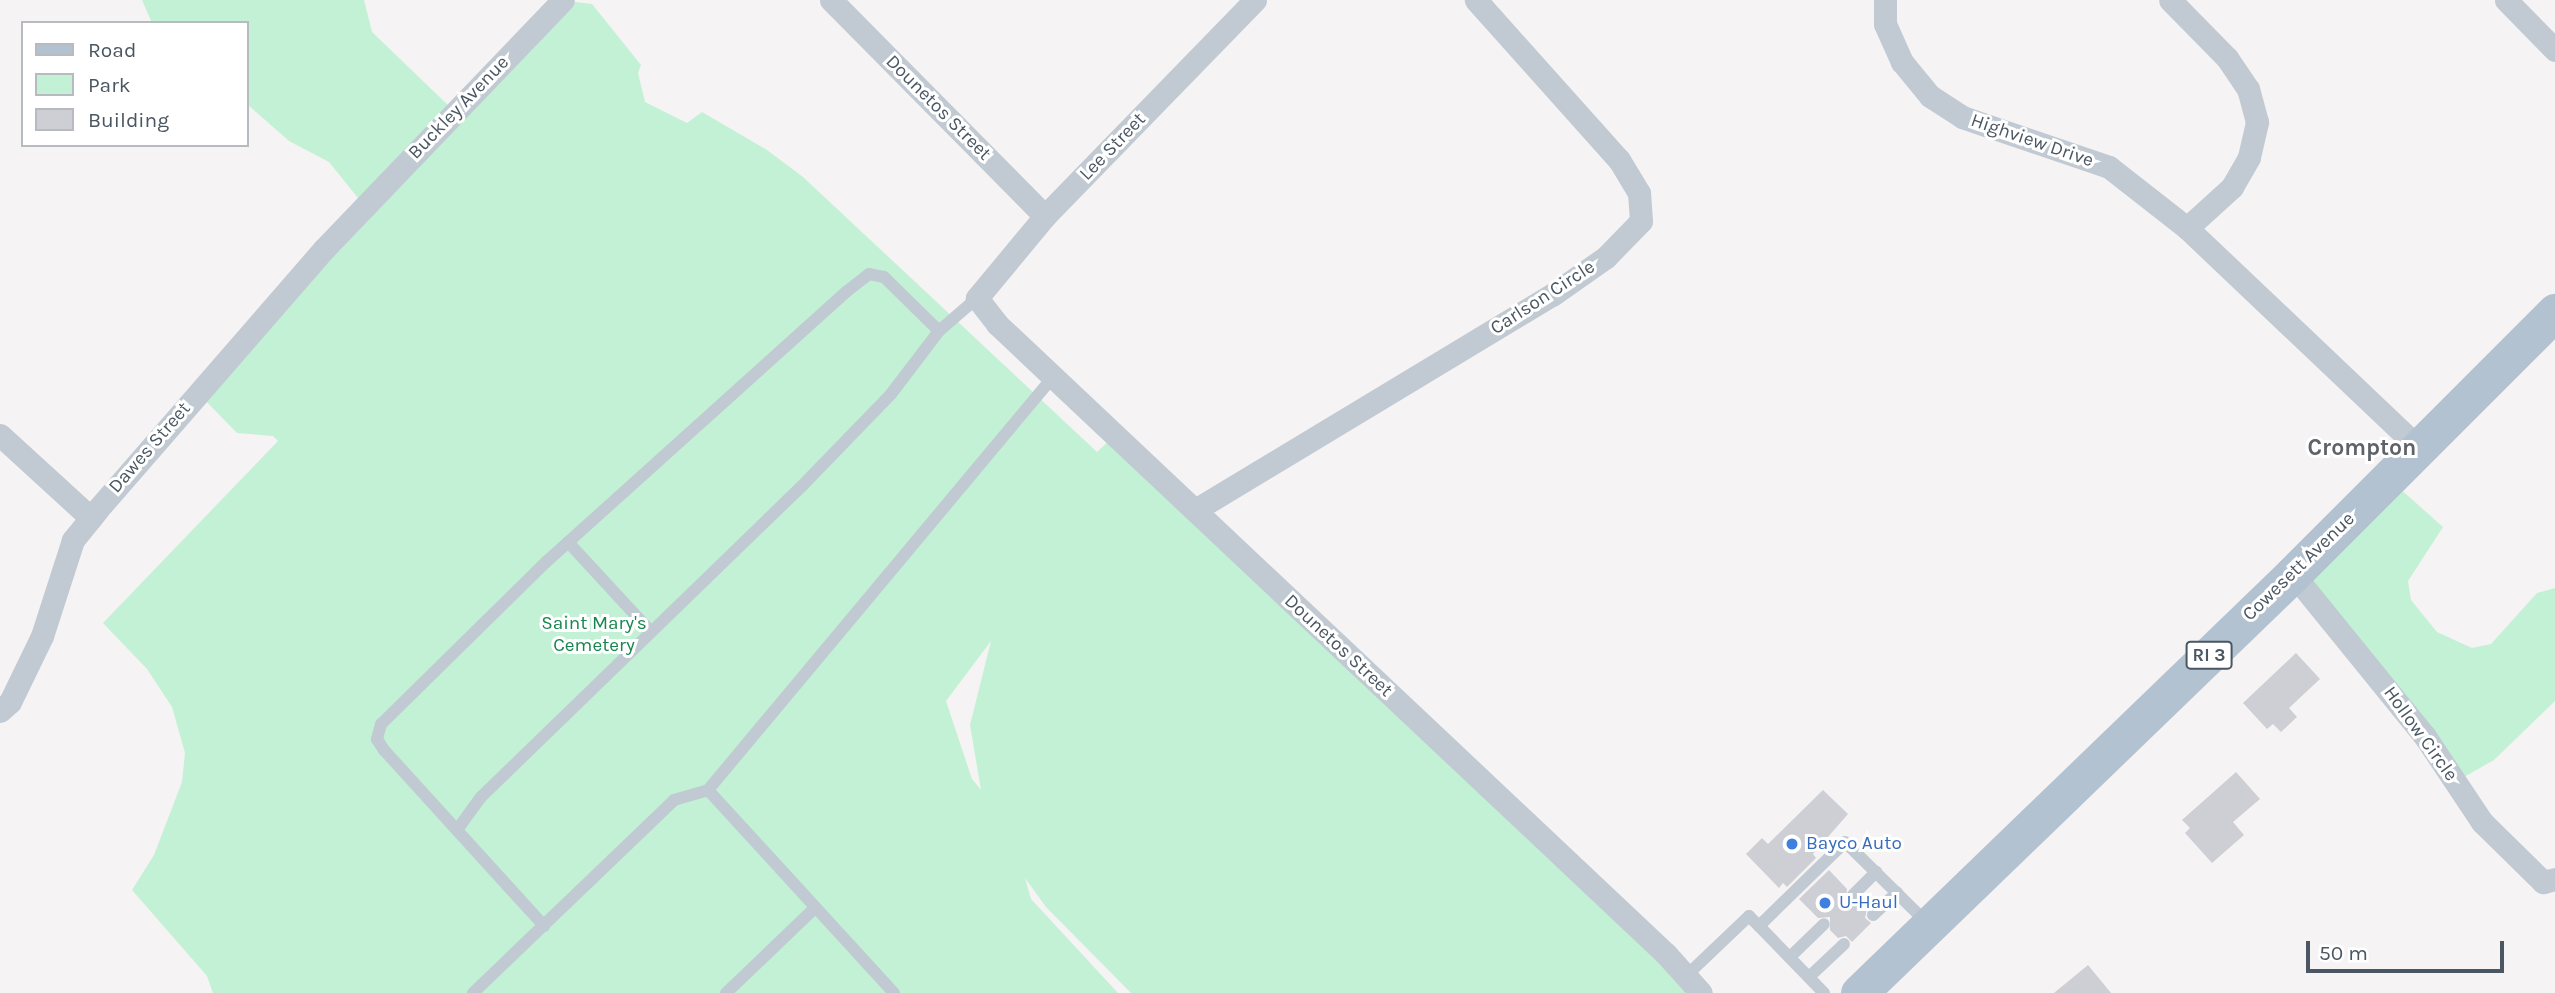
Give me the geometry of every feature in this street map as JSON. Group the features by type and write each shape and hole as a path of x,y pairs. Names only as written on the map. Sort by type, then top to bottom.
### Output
{"main road":[{"name":"Cowesett Avenue","path":"1859,993 2293,574 2555,312"}],"street":[{"name":"Buckley Avenue","path":"355,217 563,0"},
{"name":"Dounetos Street","path":"831,0 1045,216"},
{"name":"Lee Street","path":"977,298 1045,216 1255,0"},
{"name":"Carlson Circle","path":"1195,510 1552,295 1606,257 1641,221 1639,193 1619,160 1476,0"},
{"name":"Highview Drive","path":"1885,0 1885,24 1902,62 1930,96 1962,117 2109,167 2187,228 2419,448"},
{"path":"2170,0 2227,58 2248,89 2257,122 2249,157 2232,187 2187,228"},
{"path":"2506,0 2555,50"},
{"name":"Dawes Street","path":"0,711 10,702 41,636 73,540 355,217"},
{"name":"Dounetos Street","path":"977,298 997,324 1694,985"},
{"path":"0,435 91,518"},
{"name":"Hollow Circle","path":"2293,574 2424,735 2482,822 2543,882 2555,878"}],"lane":[{"path":"544,926 384,750 377,739 381,724 568,542 869,274 884,277 939,331"},
{"path":"457,830 481,797 882,403 939,331 977,298"},
{"path":"473,993 674,800 708,790 1053,377"},
{"path":"568,542 651,632"},
{"path":"708,790 814,909 894,993"},
{"path":"1759,926 1845,842 1930,926"},
{"path":"1853,895 1876,872"},
{"path":"1873,915 1897,893"},
{"path":"726,993 814,909"},
{"path":"1694,985 1749,916 1824,993"},
{"path":"1790,957 1824,924"},
{"path":"1809,977 1844,944"}],"green space":[{"name":"Saint Mary's Cemetery","path":"142,0 364,0 372,32 451,108 560,0 592,4 641,65 638,73 645,102 687,123 702,112 767,150 803,177 1097,452 1114,436 1697,993 1131,993 1046,907 1025,878 1031,899 1118,993 213,993 207,976 132,890 154,855 182,782 185,753 172,707 147,669 103,623 278,441 273,436 237,433 198,393 362,203 329,162 289,141 248,105 248,21 151,21","holes":["991,641 970,725 981,790 972,779 946,701"]},
{"path":"2389,479 2443,527 2408,581 2411,600 2437,632 2472,648 2491,644 2537,593 2555,588 2555,701 2494,760 2457,781 2294,578"}],"building":[{"path":"2296,653 2320,679 2289,708 2297,717 2281,732 2273,724 2267,729 2243,703"},
{"path":"2236,772 2260,799 2233,822 2244,835 2212,863 2185,833 2190,828 2182,820"},
{"path":"1823,790 1848,814 1813,854 1816,858 1787,887 1783,883 1779,888 1746,854 1762,838 1768,844"},
{"path":"1829,870 1847,889 1846,901 1859,901 1867,909 1865,918 1871,923 1852,942 1846,936 1838,938 1830,930 1830,917 1818,918 1799,899"},
{"path":"2088,965 2111,993 2054,993"}],"place":[{"name":"Bayco Auto","path":"1792,844"},
{"name":"U-Haul","path":"1825,903"}],"district":[{"name":"Crompton","path":"2362,448"}]}
